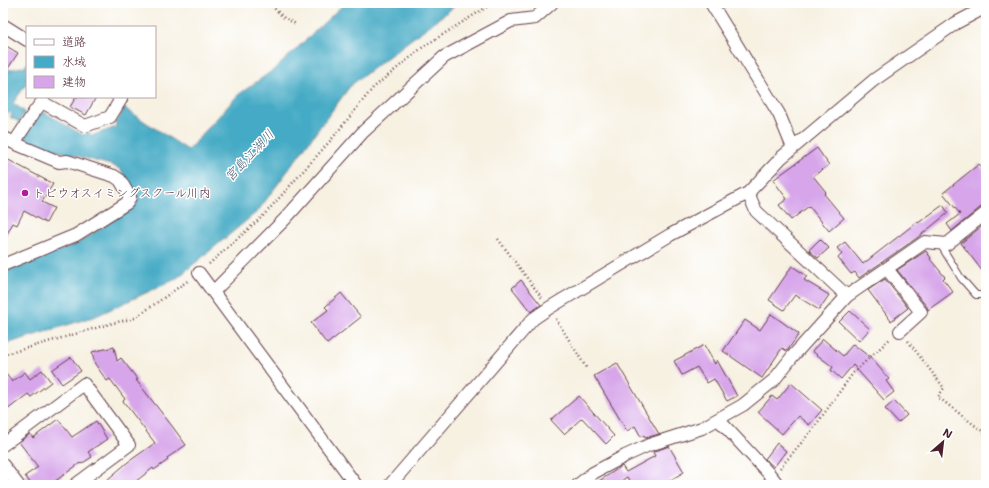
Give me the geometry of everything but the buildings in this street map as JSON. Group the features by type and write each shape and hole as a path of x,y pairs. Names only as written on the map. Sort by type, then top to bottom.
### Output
{"street":[{"path":"213,292 285,219 363,132 444,57 511,21 535,18 552,3"},
{"path":"711,3 779,114 793,148"},
{"path":"390,485 533,319 555,304 670,235 748,193 793,148 874,80 956,23 986,6"},
{"path":"3,25 26,39"},
{"path":"14,143 42,102 52,102 85,126 110,117 121,99 120,98"},
{"path":"3,137 59,162 67,161 114,176 120,180 130,197 127,203 76,235 3,265"},
{"path":"748,193 756,211 847,296"},
{"path":"578,485 593,473 625,456 649,445 702,428 743,405 774,380 792,357 847,296 925,242 947,244 986,213"},
{"path":"887,268 921,312 900,331"},
{"path":"199,273 356,485"},
{"path":"3,445 84,384 129,445 75,485"},
{"path":"718,419 775,481"},
{"path":"3,465 18,485"}],"lane":[{"path":"940,244 961,278 976,295 986,295"}],"path":[{"path":"269,3 284,18 296,24"},
{"path":"3,355 135,318 199,273 263,216 332,140 373,88 423,47 493,3"},
{"path":"775,481 853,373 900,331 944,388 938,397 986,434"}],"water":[{"name":"宮島江湖川","path":"345,3 459,3 351,85 258,211 176,279 96,316 3,345 3,272 78,243 130,209 135,205 137,199 135,191 120,169 114,166 44,147 23,138 39,114 44,112 83,135 89,132 91,136 116,127 115,122 118,120 124,108 188,150 238,95 276,68"},
{"path":"26,66 26,84 13,103 25,112 19,122 10,117 12,114 9,112 7,115 3,113 5,107 3,106 3,71"}],"place":[{"name":"トビウオスイミングスクール川内","path":"25,193"}]}
